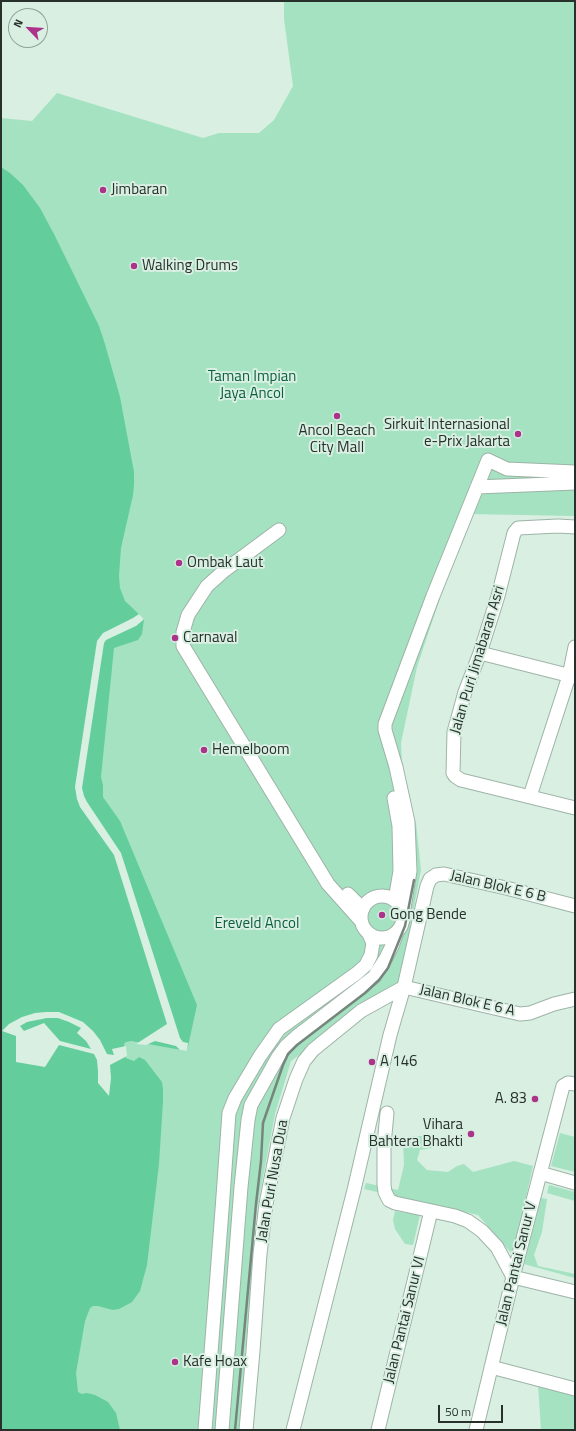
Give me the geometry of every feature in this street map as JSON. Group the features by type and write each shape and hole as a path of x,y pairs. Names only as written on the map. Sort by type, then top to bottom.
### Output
{"street":[{"path":"222,1430 248,1120 251,1105 286,1046 374,977 386,958 401,926 410,871 408,822 385,730 385,724 433,596 488,460 507,469 575,472"},
{"path":"532,484 533,470"},
{"path":"477,487 575,483"},
{"name":"Jalan Puri Jimabaran Asri","path":"575,527 553,526 518,528 516,530 498,596 480,653 465,692 454,732 453,773 461,780 575,808"},
{"path":"281,532 224,570 207,586 188,615 183,632 183,646 328,884 362,915"},
{"path":"530,796 572,676 575,647"},
{"path":"480,653 572,676"},
{"path":"389,743 389,769 399,826 400,871 395,900"},
{"name":"Jalan Blok E 6 B","path":"404,987 427,886 430,879 436,875 444,874 575,906"},
{"path":"205,1430 229,1113 235,1098 263,1050 279,1029 366,965 372,955 373,944 369,934 364,928 362,915 365,905 370,899 379,896 389,897 400,905 403,914"},
{"path":"369,934 383,938 397,932"},
{"path":"293,1430 354,1190 390,1036 404,987"},
{"name":"Jalan Blok E 6 A","path":"404,987 520,1014 530,1013 554,1004 575,999"},
{"name":"Jalan Puri Nusa Dua","path":"246,1430 260,1254 266,1204 283,1118 296,1079 304,1061 314,1050 361,1011 404,987"},
{"name":"Jalan Pantai Sanur V","path":"476,1430 513,1277 563,1086 568,1083 575,1084"},
{"path":"387,1113 384,1185 389,1200 395,1203 455,1216 468,1221 482,1231 497,1247 513,1277 575,1292"},
{"path":"540,1173 575,1183"},
{"path":"222,1210 240,1212"},
{"name":"Jalan Pantai Sanur VI","path":"378,1430 431,1211"},
{"path":"491,1367 575,1389"}],"green space":[{"name":"Taman Impian Jaya Ancol","path":"284,1 575,1 575,516 468,514 417,667 401,743 403,790 416,823 421,870 400,981 291,1061 275,1114 257,1209 239,1430 1,1430 1,118 32,121 57,93 203,138 219,133 259,133 274,120 293,86 284,19"},
{"path":"560,1133 575,1137 575,1172 551,1166"},
{"path":"410,1136 427,1136 432,1148 420,1150 417,1160 427,1170 448,1172 457,1166 464,1164 473,1172 514,1161 533,1166 513,1255 478,1215 364,1189 366,1183 398,1190 404,1165 403,1141"},
{"path":"549,1185 575,1192 575,1201 547,1193"},
{"path":"541,1198 547,1199 542,1232 534,1255 538,1266 575,1274 575,1278 524,1264"},
{"path":"395,1211 420,1215 413,1245 405,1244 395,1229 393,1220"},
{"path":"538,1384 575,1395 575,1430 541,1430"}],"shaded area":[{"path":"1,167 23,185 40,208 54,234 99,326 120,397 134,472 134,485 121,548 119,576 120,588 125,601 144,619 142,634 138,640 114,648 101,777 103,797 120,821 197,1005 187,1051 131,1041 124,1044 126,1058 134,1061 139,1057 145,1060 162,1082 163,1089 159,1164 147,1265 140,1291 132,1302 119,1309 113,1310 98,1306 93,1306 90,1308 85,1321 76,1373 78,1392 82,1394 87,1393 95,1395 108,1402 116,1413 120,1430 1,1430"}],"pier":[{"path":"139,614 144,619 136,626 106,640 104,643 82,788 87,802 121,853 180,1038 183,1042 188,1043 187,1051 180,1050 176,1046 155,1041 146,1045 136,1044 167,1024 114,855 80,807 75,787 97,641 103,633"},
{"path":"59,1012 83,1022 100,1040 107,1054 114,1055 112,1049 126,1046 127,1056 110,1065 111,1078 109,1096 98,1083 97,1060 94,1054 59,1045 45,1067 16,1062 16,1036 2,1031 9,1024 22,1017 35,1013","holes":["47,1018 58,1018 81,1028 77,1033 86,1041 91,1049 60,1041 44,1023 24,1031 20,1026 27,1022"]}],"railway":[{"path":"235,1430 261,1161 263,1123 288,1054 297,1045 365,993 379,980 388,968 405,926 414,880"}],"place":[{"name":"Jimbaran","path":"103,190"},
{"name":"Walking Drums","path":"134,266"},
{"name":"Ancol Beach City Mall","path":"337,416"},
{"name":"Sirkuit Internasional e-Prix Jakarta","path":"518,434"},
{"name":"Ombak Laut","path":"179,563"},
{"name":"Carnaval","path":"175,638"},
{"name":"Hemelboom","path":"204,750"},
{"name":"Gong Bende","path":"382,915"},
{"name":"A 146","path":"372,1062"},
{"name":"A. 83","path":"535,1099"},
{"name":"Vihara Bahtera Bhakti","path":"471,1134"},
{"name":"Kafe Hoax","path":"175,1362"}],"park label":[{"name":"Ereveld Ancol","path":"257,924"}]}
